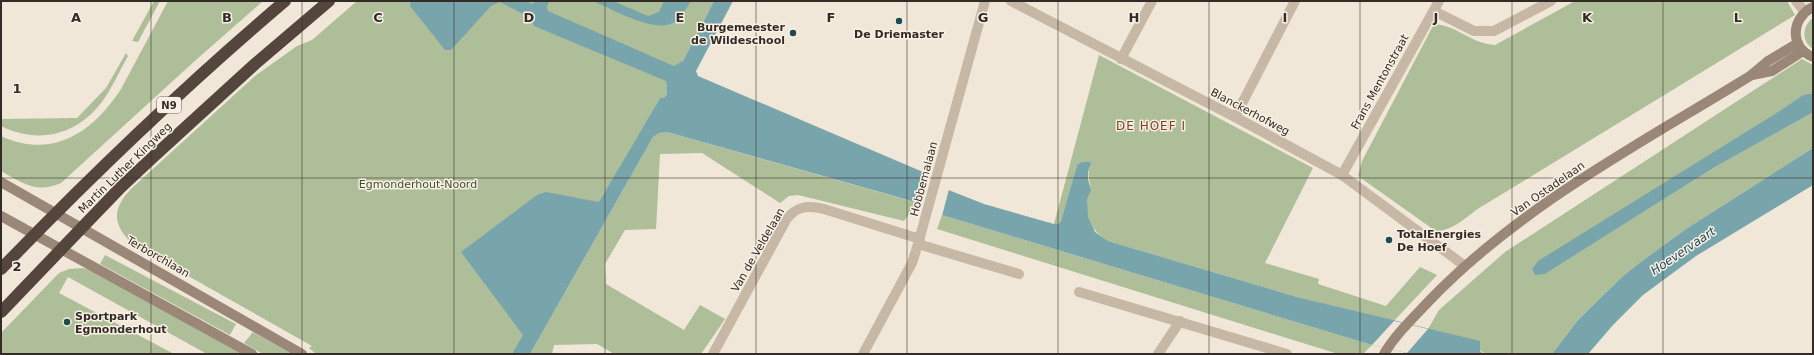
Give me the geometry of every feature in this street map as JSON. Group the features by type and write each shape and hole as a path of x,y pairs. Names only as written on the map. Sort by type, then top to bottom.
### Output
{"highway":[{"name":"Martin Luther Kingweg","path":"1,269 100,168 285,1"},
{"name":"Martin Luther Kingweg","path":"1,312 152,158 255,64 329,1"}],"street":[{"name":"Hobbemalaan","path":"863,354 912,263 929,210 985,1"},
{"name":"Blanckerhofweg","path":"1011,1 1235,117 1342,175 1465,266"},
{"path":"1121,59 1152,1"},
{"path":"1235,117 1295,1"},
{"name":"Frans Mentonstraat","path":"1342,175 1439,1"},
{"path":"1434,10 1474,31 1494,31 1551,1"},
{"path":"1796,1 1809,10 1799,18 1795,35 1800,47 1813,57"},
{"name":"Van Ostadelaan","path":"1386,351 1408,324 1465,266 1556,196 1750,76 1768,61 1800,47"},
{"name":"Terborchlaan","path":"1,182 302,354"},
{"name":"Van de Veldelaan","path":"713,354 786,220 791,213 798,208 807,206 824,209 919,242 1019,274"},
{"path":"1,216 252,354"},
{"path":"1079,292 1287,354"},
{"path":"1158,354 1180,321"}],"green space":[{"path":"154,1 160,1 138,42 132,41"},
{"path":"168,1 263,1 61,183 44,187 30,186 1,171 1,136 20,143 38,145 54,143 70,138 98,118 121,89"},
{"name":"Egmonderhout-Noord","path":"357,1 714,1 683,61 666,81 667,94 664,98 660,98 617,172 518,354 316,354 309,348 312,346 135,246 127,239 118,224 117,217 120,203 132,188 255,76 297,46 312,40"},
{"path":"1575,1 1787,1 1795,15 1476,210 1462,221 1448,228 1437,232 1358,176 1362,161 1434,24 1450,28 1487,44 1495,45"},
{"path":"1813,18 1813,49 1806,42 1804,34 1809,21"},
{"path":"126,53 128,56 104,99 83,121 57,133 44,135 30,135 15,132 1,126 1,119 77,118 106,88"},
{"path":"1099,55 1313,168 1265,263 1319,279 1318,284 1386,306 1420,267 1437,275 1394,321 1297,297 1108,241 1094,229 1088,219 1086,207 1090,193 1090,167 1077,165 1061,221 1058,224 1054,224"},
{"path":"1802,59 1813,65 1813,94 1803,95 1545,274 1715,167 1813,112 1813,148 1686,229 1642,261 1623,276 1578,320 1552,354 1487,354 1428,329 1439,310 1505,252"},
{"path":"667,132 914,202 913,209 904,221 798,195 789,196 780,203 702,153 660,154 656,229 625,230 605,264 606,284 684,330 700,305 725,319 701,354 614,354 597,344 554,345 552,354 530,354 653,137 659,133"},
{"path":"942,215 1372,345 1363,354 1338,354 937,229"},
{"path":"105,255 236,324 230,335 100,264"},
{"path":"69,269 88,269 242,354 207,354 68,277 59,293 174,354 1,354 1,333 59,273"},
{"path":"253,332 292,354 263,354 244,343"}],"water":[{"path":"411,1 526,1 532,4 537,1 549,1 547,7 548,11 674,66 683,61 714,1 733,1 696,71 698,76 923,172 946,189 984,204 1054,224 1058,224 1061,221 1077,165 1082,162 1090,162 1088,179 1091,190 1087,200 1088,217 1095,232 1108,241 1297,297 1480,341 1480,352 1487,354 1411,354 1372,345 942,215 914,202 901,198 667,132 659,133 653,137 530,354 512,354 523,335 461,252 537,195 546,192 599,202 660,98 664,98 667,94 666,81 534,26 531,18 500,2 491,6 451,50 445,50 410,6"},
{"path":"593,1 613,1 648,16 659,12 664,1 691,1 683,13 673,23 655,25 633,19"},
{"path":"1813,94 1813,112 1810,114 1715,167 1545,274 1535,275 1532,269 1538,261 1775,114 1803,95"},
{"name":"Hoevervaart","path":"1813,148 1813,185 1696,256 1643,295 1613,325 1588,354 1552,354 1578,320 1623,276 1642,261 1686,229"}],"pier":[{"path":"923,171 949,189 942,216 914,202"},
{"path":"1394,321 1428,329 1407,353 1372,345"}],"place":[{"name":"De Driemaster","path":"899,21"},
{"name":"Burgemeester de Wildeschool","path":"793,33"},
{"name":"TotalEnergies De Hoef","path":"1389,240"},
{"name":"Sportpark Egmonderhout","path":"67,322"}],"district":[{"name":"DE HOEF I","path":"1151,126"}]}
